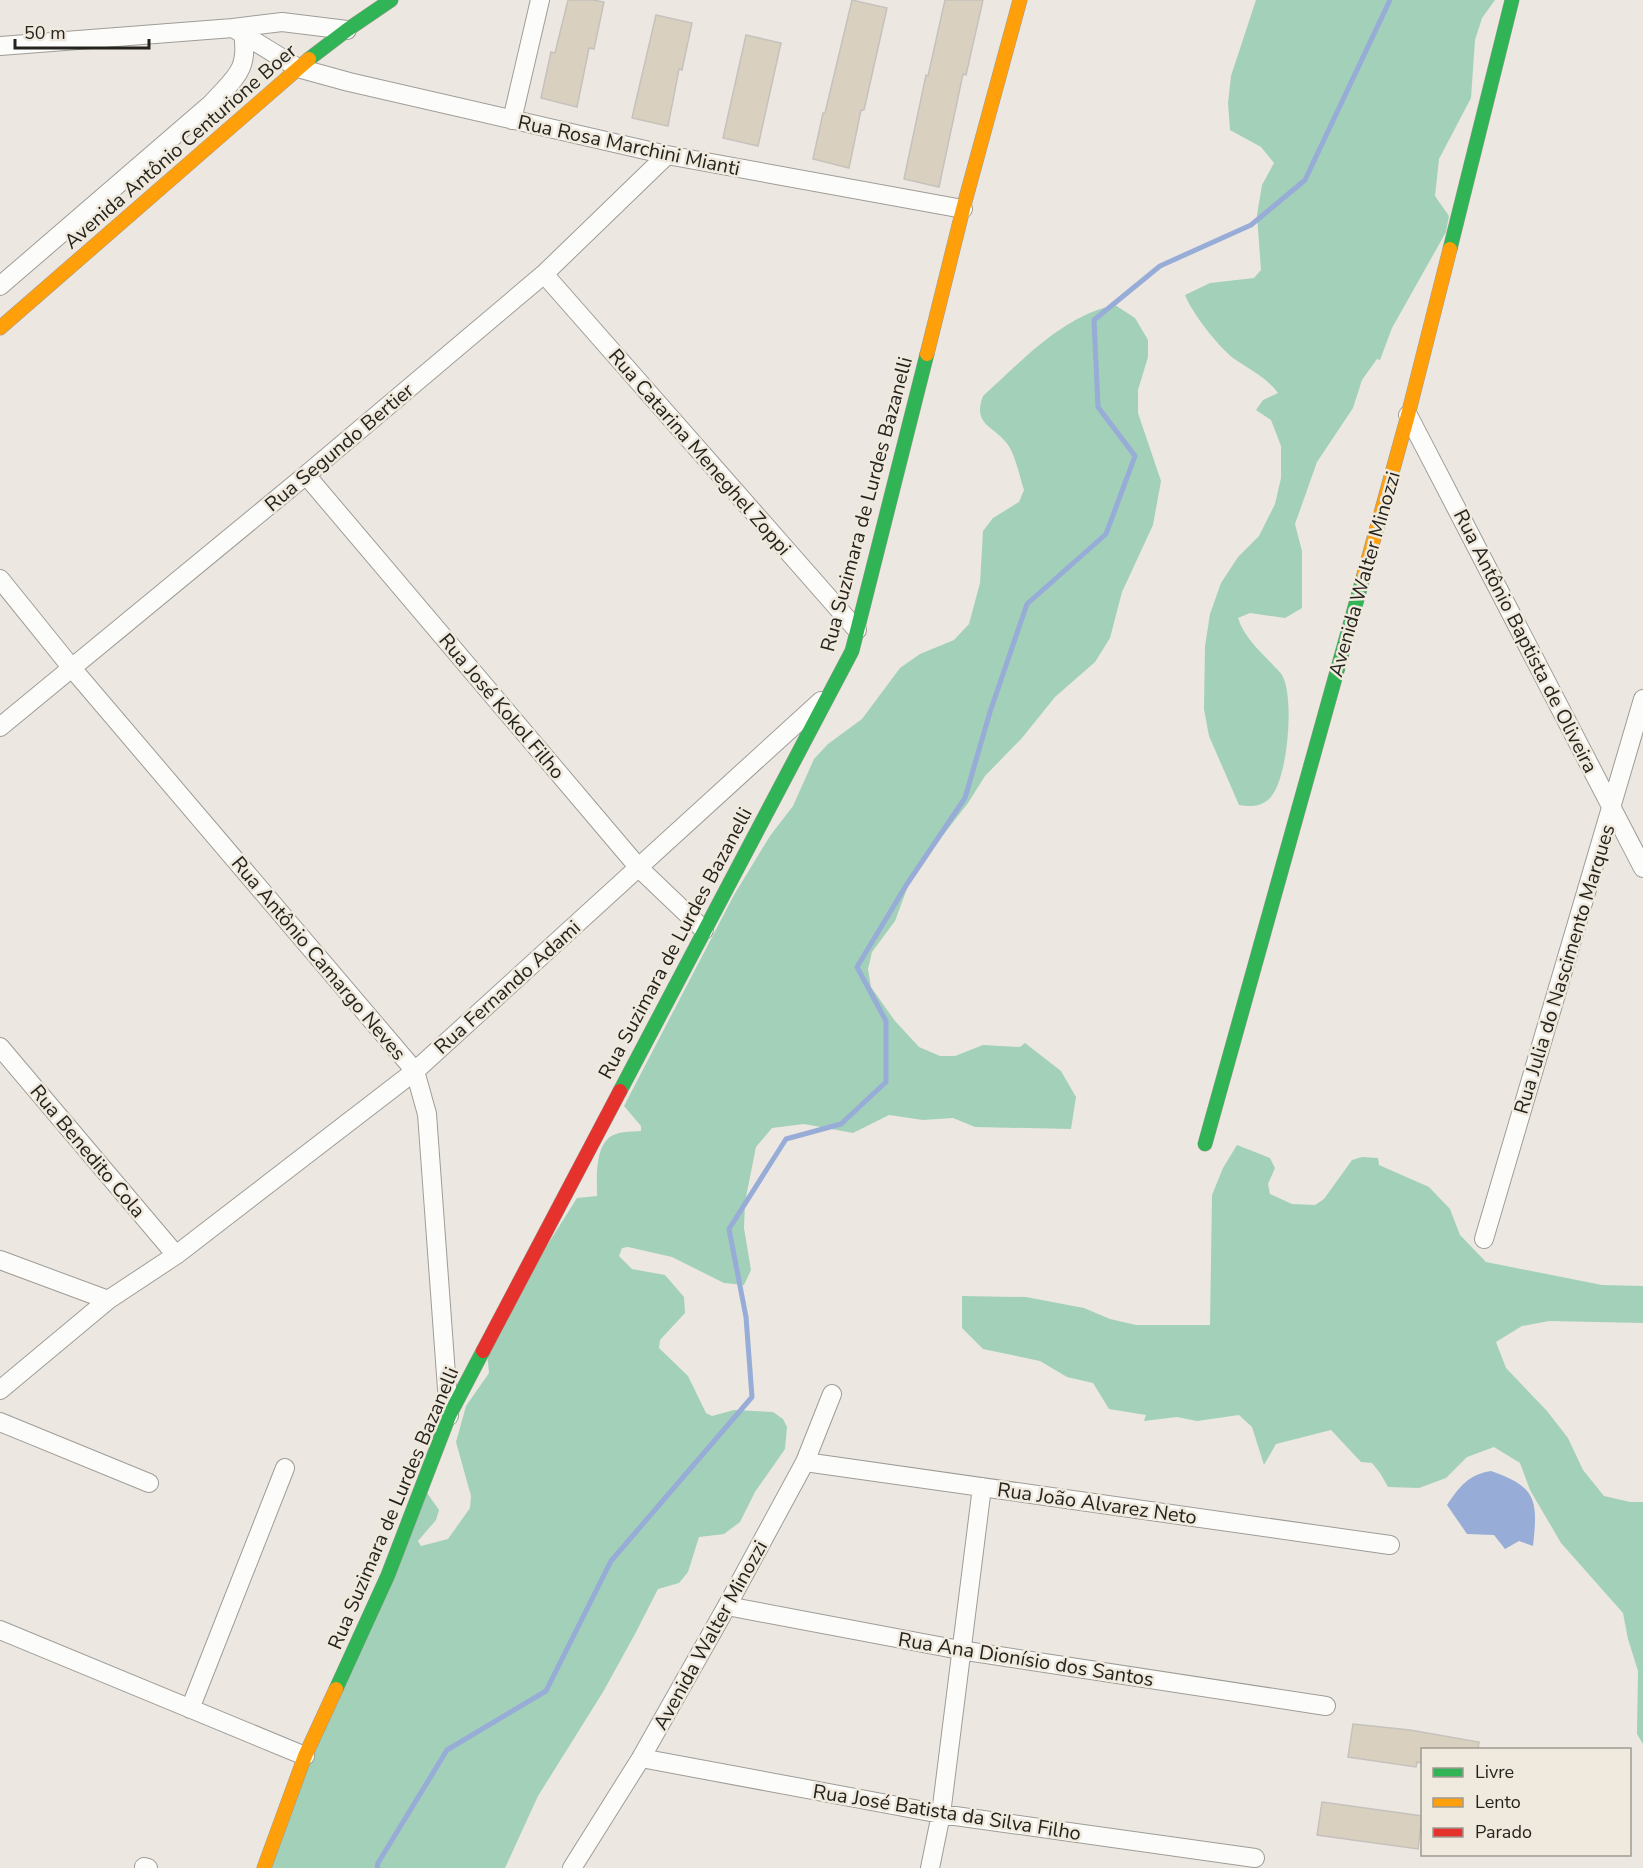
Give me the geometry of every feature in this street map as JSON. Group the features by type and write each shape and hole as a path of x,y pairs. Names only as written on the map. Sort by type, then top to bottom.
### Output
{"street":[{"name":"Avenida Antônio Centurione Boer","path":"0,328 298,68 391,0"},
{"path":"512,120 540,0"},
{"name":"Rua Suzimara de Lurdes Bazanelli","path":"264,1868 305,1756 388,1575 449,1416 852,651 963,209 1020,0"},
{"name":"Avenida Walter Minozzi","path":"1205,1144 1408,415 1512,0"},
{"path":"0,46 238,31 282,22 347,30"},
{"path":"0,286 212,103 241,71 246,58 238,31"},
{"name":"Rua Rosa Marchini Mianti","path":"238,31 298,68 667,155 963,209"},
{"name":"Rua Segundo Bertier","path":"0,727 306,475 544,274 667,155"},
{"name":"Rua Catarina Meneghel Zoppi","path":"544,274 857,630"},
{"name":"Rua Antônio Baptista de Oliveira","path":"1408,415 1643,868"},
{"name":"Rua José Kokol Filho","path":"306,475 639,868 704,930"},
{"name":"Rua Antônio Camargo Neves","path":"0,579 71,667 415,1071 427,1114 449,1416"},
{"name":"Rua Fernando Adami","path":"0,1390 108,1300 176,1255 415,1071 829,693"},
{"name":"Rua Julia do Nascimento Marques","path":"1484,1239 1643,699"},
{"name":"Rua Benedito Cola","path":"0,1047 176,1255"},
{"path":"0,1260 108,1300"},
{"name":"Avenida Walter Minozzi","path":"572,1868 641,1758 727,1606 805,1462 832,1394"},
{"path":"0,1422 149,1483"},
{"name":"Rua João Alvarez Neto","path":"805,1462 1390,1545"},
{"path":"190,1709 285,1468"},
{"path":"930,1868 940,1814 982,1487"},
{"name":"Rua Ana Dionísio dos Santos","path":"727,1606 960,1650 1326,1706"},
{"path":"0,1630 305,1756"},
{"name":"Rua José Batista da Silva Filho","path":"641,1758 940,1814 1255,1858"}],"green space":[{"path":"1256,0 1495,0 1482,18 1475,40 1471,98 1439,159 1435,196 1449,216 1446,232 1392,328 1380,360 1377,359 1362,380 1353,408 1317,462 1295,524 1302,551 1302,608 1285,618 1250,613 1238,618 1257,649 1282,675 1288,701 1288,739 1281,776 1276,790 1269,799 1262,804 1251,806 1239,805 1209,736 1204,709 1205,646 1210,614 1221,583 1238,557 1259,536 1275,504 1281,478 1281,446 1271,420 1256,410 1263,400 1278,393 1263,378 1233,358 1220,346 1199,320 1185,295 1210,283 1254,278 1261,270 1257,215 1262,185 1274,163 1261,147 1230,130 1228,103 1231,76"},
{"path":"1115,305 1135,318 1148,340 1148,357 1138,390 1138,413 1161,481 1153,525 1122,592 1110,638 1095,662 1055,697 1022,738 985,776 968,803 912,875 895,921 872,952 868,969 871,987 895,1021 919,1047 940,1056 955,1056 983,1045 1020,1047 1025,1043 1061,1071 1076,1097 1071,1129 975,1127 953,1118 923,1120 889,1115 853,1133 804,1124 772,1128 756,1147 745,1202 744,1228 751,1270 744,1285 724,1283 672,1257 628,1247 622,1248 619,1256 632,1269 665,1275 684,1297 685,1313 660,1340 659,1348 688,1376 706,1413 712,1416 734,1410 773,1412 783,1419 787,1427 785,1449 755,1492 740,1522 724,1534 699,1537 688,1572 679,1583 658,1589 603,1692 538,1796 505,1868 260,1868 425,1490 439,1510 436,1520 418,1541 421,1546 448,1539 470,1508 471,1496 456,1442 466,1406 489,1373 486,1342 577,1198 597,1196 598,1160 604,1144 616,1134 641,1131 641,1126 624,1106 734,895 770,836 793,806 814,759 828,744 862,719 900,668 920,654 954,640 969,624 980,583 983,531 993,518 1019,502 1024,490 1011,449 982,419 980,406 983,396 1060,329 1096,311"},
{"path":"1237,1145 1270,1158 1275,1168 1268,1184 1270,1194 1292,1204 1315,1205 1324,1199 1352,1160 1362,1157 1378,1158 1379,1165 1429,1187 1450,1209 1460,1235 1486,1262 1602,1285 1643,1286 1643,1323 1549,1321 1522,1326 1496,1342 1506,1368 1547,1411 1568,1438 1583,1470 1604,1496 1630,1502 1643,1502 1643,1744 1637,1734 1638,1671 1623,1613 1561,1543 1530,1490 1520,1463 1494,1447 1467,1457 1446,1478 1419,1488 1388,1487 1372,1463 1361,1462 1331,1430 1276,1444 1264,1465 1252,1427 1239,1415 1197,1421 1177,1417 1144,1421 1146,1415 1109,1409 1093,1383 1067,1377 1040,1361 983,1349 962,1328 962,1296 1026,1297 1084,1308 1110,1319 1136,1325 1210,1325 1212,1195 1223,1168"}],"water":[{"path":"1491,1471 1518,1483 1531,1497 1535,1517 1533,1546 1519,1541 1505,1549 1494,1535 1467,1534 1447,1505 1465,1482 1476,1475"}],"building":[{"path":"568,0 604,2 594,49 589,48 577,107 541,98 551,52 555,53"},
{"path":"852,0 887,8 849,168 813,159"},
{"path":"945,0 983,0 966,75 963,74 939,187 904,179"},
{"path":"656,15 692,23 682,70 679,69 668,126 632,118"},
{"path":"746,35 781,43 758,146 723,138"},
{"path":"1353,1724 1410,1730 1479,1742 1478,1748 1421,1748 1421,1763 1417,1762 1416,1767 1348,1757"},
{"path":"1322,1802 1421,1816 1418,1849 1317,1835"}],"waterway":[{"path":"377,1868 447,1750 546,1691 611,1561 752,1397 746,1317 729,1229 786,1139 841,1124 886,1082 886,1021 857,967 907,884 965,798 990,712 1027,604 1106,534 1135,456 1098,407 1094,320 1160,266 1251,225 1305,180 1390,0"}],"traffic: fast":[{"path":"309,59 391,0"},
{"path":"1450,249 1512,0"},
{"path":"620,1091 852,651 927,354"},
{"path":"1205,1144 1363,578"},
{"path":"336,1689 388,1575 449,1416 483,1351"}],"traffic: slow":[{"path":"927,354 963,209 1020,0"},
{"path":"0,328 309,59"},
{"path":"1363,578 1408,415 1450,249"},
{"path":"264,1868 305,1756 336,1689"}],"traffic: jam":[{"path":"483,1351 620,1091"}]}
